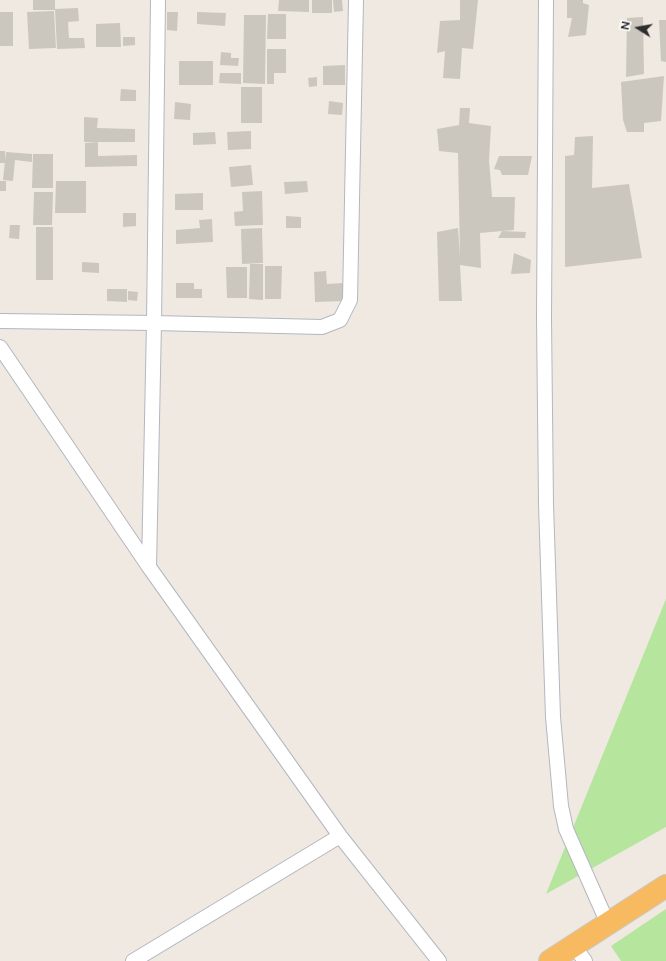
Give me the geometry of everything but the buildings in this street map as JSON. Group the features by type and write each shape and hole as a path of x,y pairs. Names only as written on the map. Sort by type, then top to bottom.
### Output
{"highway":[{"path":"550,961 580,954 608,924 666,886"}],"street":[{"path":"149,567 158,0"},
{"path":"0,321 322,327 340,320 350,300 356,0"},
{"path":"546,0 544,309 546,504 553,717 561,806 566,829 608,924"},
{"path":"0,347 149,567 340,836 439,961"},
{"path":"133,961 340,836"}],"green space":[{"path":"666,599 666,827 546,894"},
{"path":"666,909 666,961 621,961 611,946"}]}
